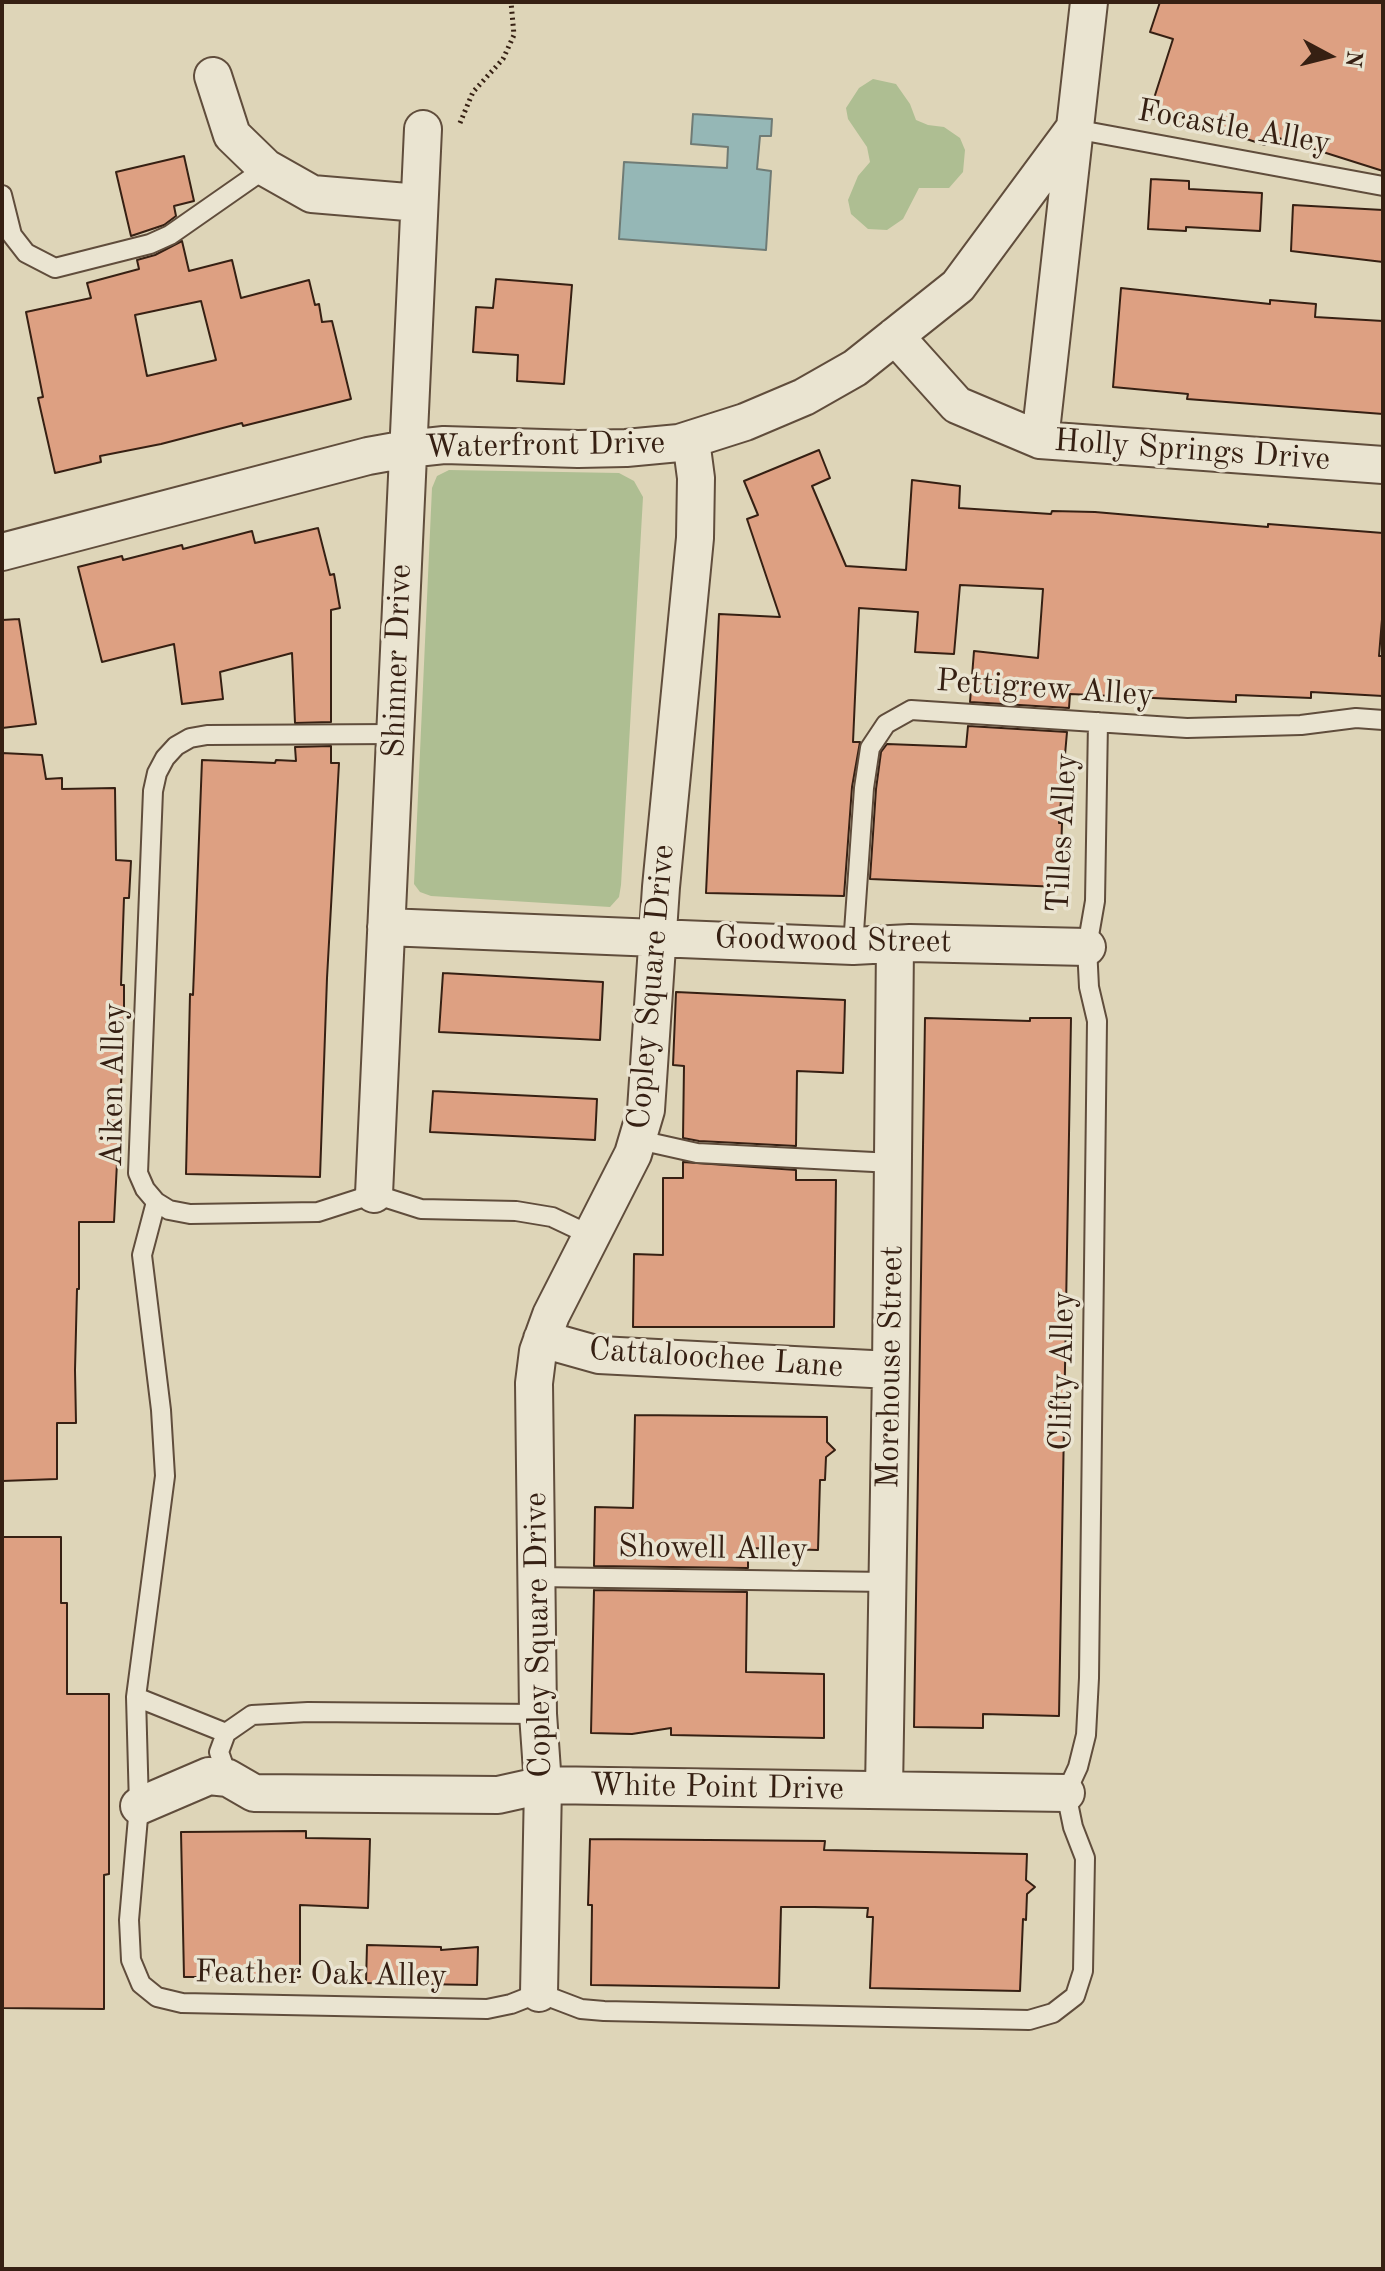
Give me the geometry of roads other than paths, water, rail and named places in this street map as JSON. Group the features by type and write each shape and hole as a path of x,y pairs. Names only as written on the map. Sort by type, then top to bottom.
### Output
{"street":[{"name":"Waterfront Drive","path":"1040,440 1089,2"},
{"path":"213,76 232,135 266,168 312,194 419,203"},
{"name":"Shinner Drive","path":"374,1194 419,203 441,128"},
{"name":"Waterfront Drive","path":"2,552 368,456 407,449 444,445 626,448 691,440 745,422 804,397 855,368 958,286 1074,129"},
{"name":"Holly Springs Drive","path":"895,336 957,405 1040,440 1383,465"},
{"name":"Copley Square Drive","path":"539,1993 543,1785 538,1714 534,1383 542,1339 551,1315 639,1140 646,1110 658,937 695,538 696,478 691,440"},
{"name":"Goodwood Street","path":"386,927 853,946 1087,947"},
{"name":"Morehouse Street","path":"884,1790 895,944"},
{"name":"Cattaloochee Lane","path":"542,1339 599,1355 891,1370"},
{"path":"139,1806 209,1776 228,1778"},
{"name":"White Point Drive","path":"228,1778 254,1793 498,1795 543,1785 1066,1793"}],"lane":[{"name":"Focastle Alley","path":"1074,129 1383,186"},
{"path":"2,195 12,235 26,253 55,268 150,244 170,235 266,168"},
{"name":"Pettigrew Alley","path":"853,946 864,788 870,748 886,724 911,710 1187,728 1301,725 1356,718 1383,720"},
{"name":"Tilles Alley","path":"1087,947 1095,901 1098,722"},
{"name":"Aiken Alley","path":"374,1194 318,1212 190,1214 169,1210 156,1202 145,1189 138,1173 153,791 161,766 176,746 190,738 207,735 395,734"},
{"name":"Clifty Alley","path":"1066,1793 1078,1767 1086,1735 1089,1678 1097,1021 1089,987 1087,947"},
{"path":"639,1140 697,1153 893,1163"},
{"path":"374,1194 421,1209 516,1211 552,1217 590,1235"},
{"name":"Feather Oak Alley","path":"156,1202 142,1255 161,1410 165,1476 136,1697 139,1806 129,1920 131,1960 141,1984 157,1997 182,2003 487,2009 539,1993"},
{"name":"Showell Alley","path":"537,1577 887,1582"},
{"path":"136,1697 226,1733"},
{"path":"228,1778 219,1752 226,1733 252,1715 308,1712 538,1714"},
{"path":"539,1993 581,2009 604,2011 1029,2020 1053,2013 1075,1996 1083,1971 1085,1858 1073,1827 1066,1793"}],"water":[{"path":"693,114 772,119 771,136 760,136 757,169 771,171 766,250 619,239 624,162 727,168 728,147 691,144"}]}
